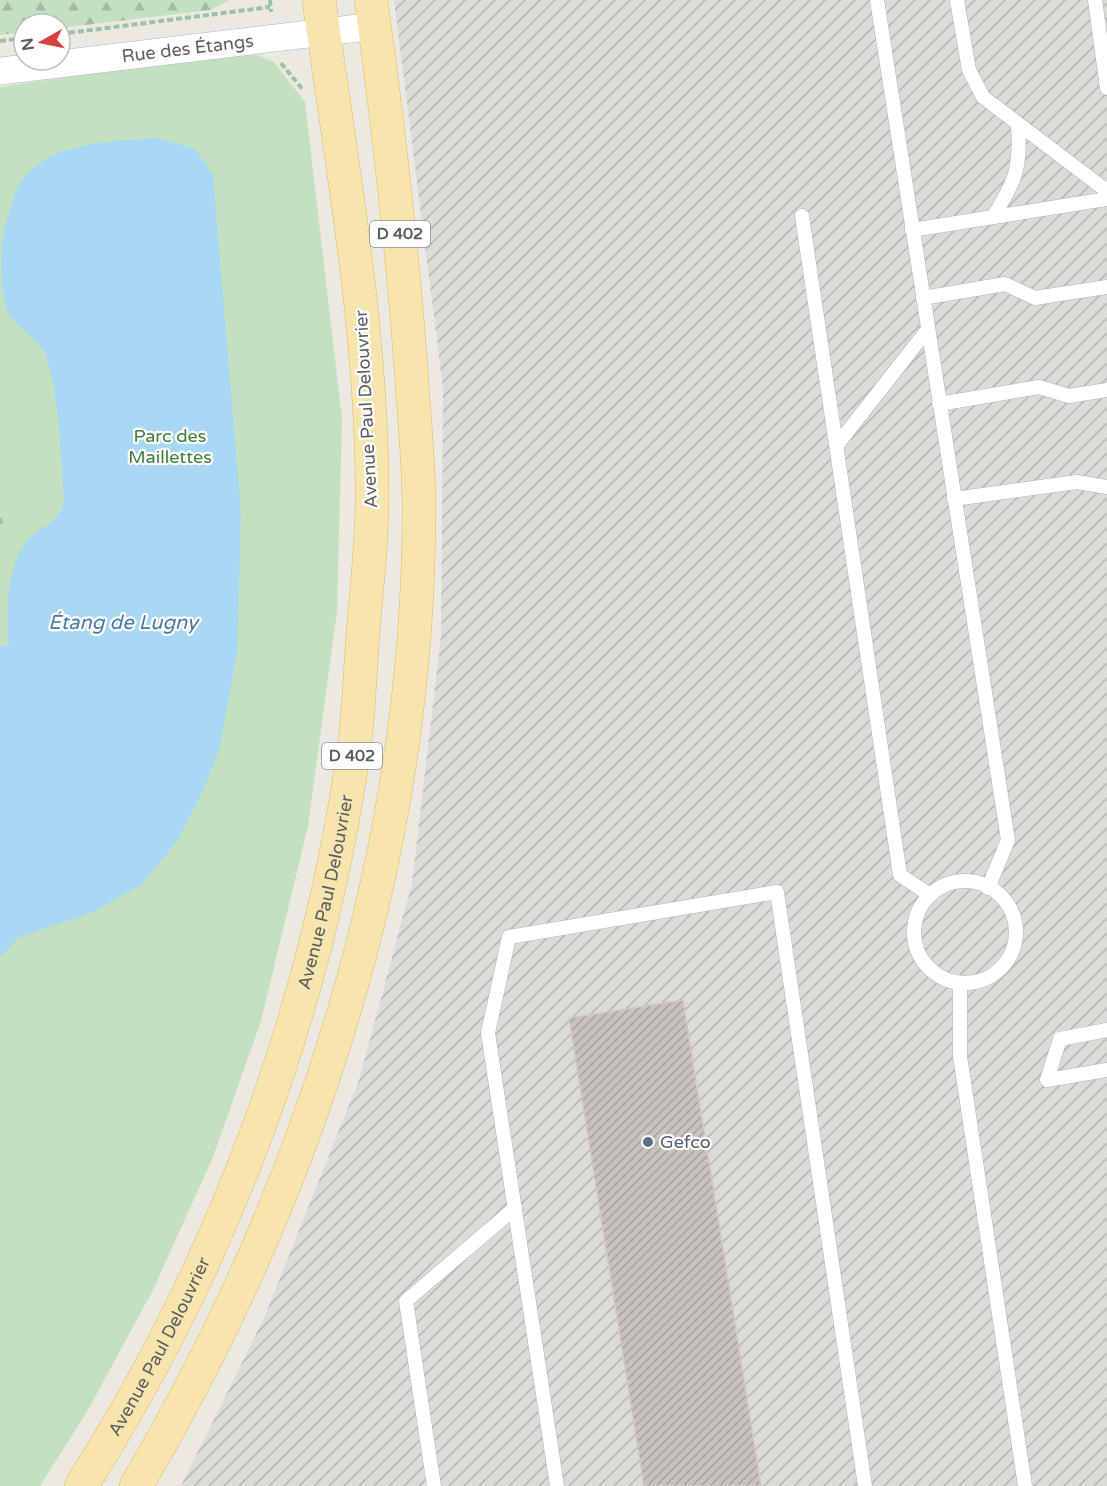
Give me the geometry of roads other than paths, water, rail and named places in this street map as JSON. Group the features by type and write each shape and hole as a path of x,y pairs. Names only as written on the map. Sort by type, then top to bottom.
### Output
{"main road":[{"name":"D 402","path":"136,1486 218,1338 252,1266 306,1129 336,1038 363,942 393,800 408,690 415,607 419,508 404,266 373,13"},
{"name":"Avenue Paul Delouvrier","path":"81,1486 111,1438 183,1307 241,1174 299,1009 330,884 354,747 372,476 366,350 351,205 321,16"}],"street":[{"name":"Rue des Étangs","path":"0,71 274,36 321,16 373,13"}],"lane":[{"path":"877,0 1008,840 988,888"},
{"path":"957,0 969,70 983,97 1107,191"},
{"path":"1095,0 1107,88"},
{"path":"993,217 1015,182 1020,146 1018,123"},
{"path":"912,230 1107,199"},
{"path":"802,216 900,875 930,895"},
{"path":"923,298 1005,284 1035,298 1107,287"},
{"path":"837,445 928,329"},
{"path":"939,404 1039,387 1069,396 1107,390"},
{"path":"954,499 1077,482 1107,487"},
{"path":"962,881 988,888 1007,904 1014,920 1013,946 1000,969 986,979 960,982 938,976 926,965 918,952 914,937 915,921 920,907 930,895 945,885 962,881"},
{"path":"557,1486 488,1033 509,937 777,892 865,1486"},
{"path":"960,982 960,1056 1025,1486"},
{"path":"1107,1030 1060,1039 1047,1080 1107,1070"},
{"path":"434,1486 406,1301 515,1208"}],"water":[{"name":"Étang de Lugny","path":"159,138 195,149 213,175 241,512 237,654 219,751 202,793 178,840 141,885 91,913 19,937 0,957 0,646 9,645 9,594 18,556 30,538 54,520 62,507 64,497 57,407 51,372 42,349 14,321 6,307 1,267 5,226 16,191 27,174 42,162 59,153 79,147"}],"place":[{"name":"Gefco","path":"648,1142"}],"park label":[{"name":"Parc des Maillettes","path":"170,446"}]}
